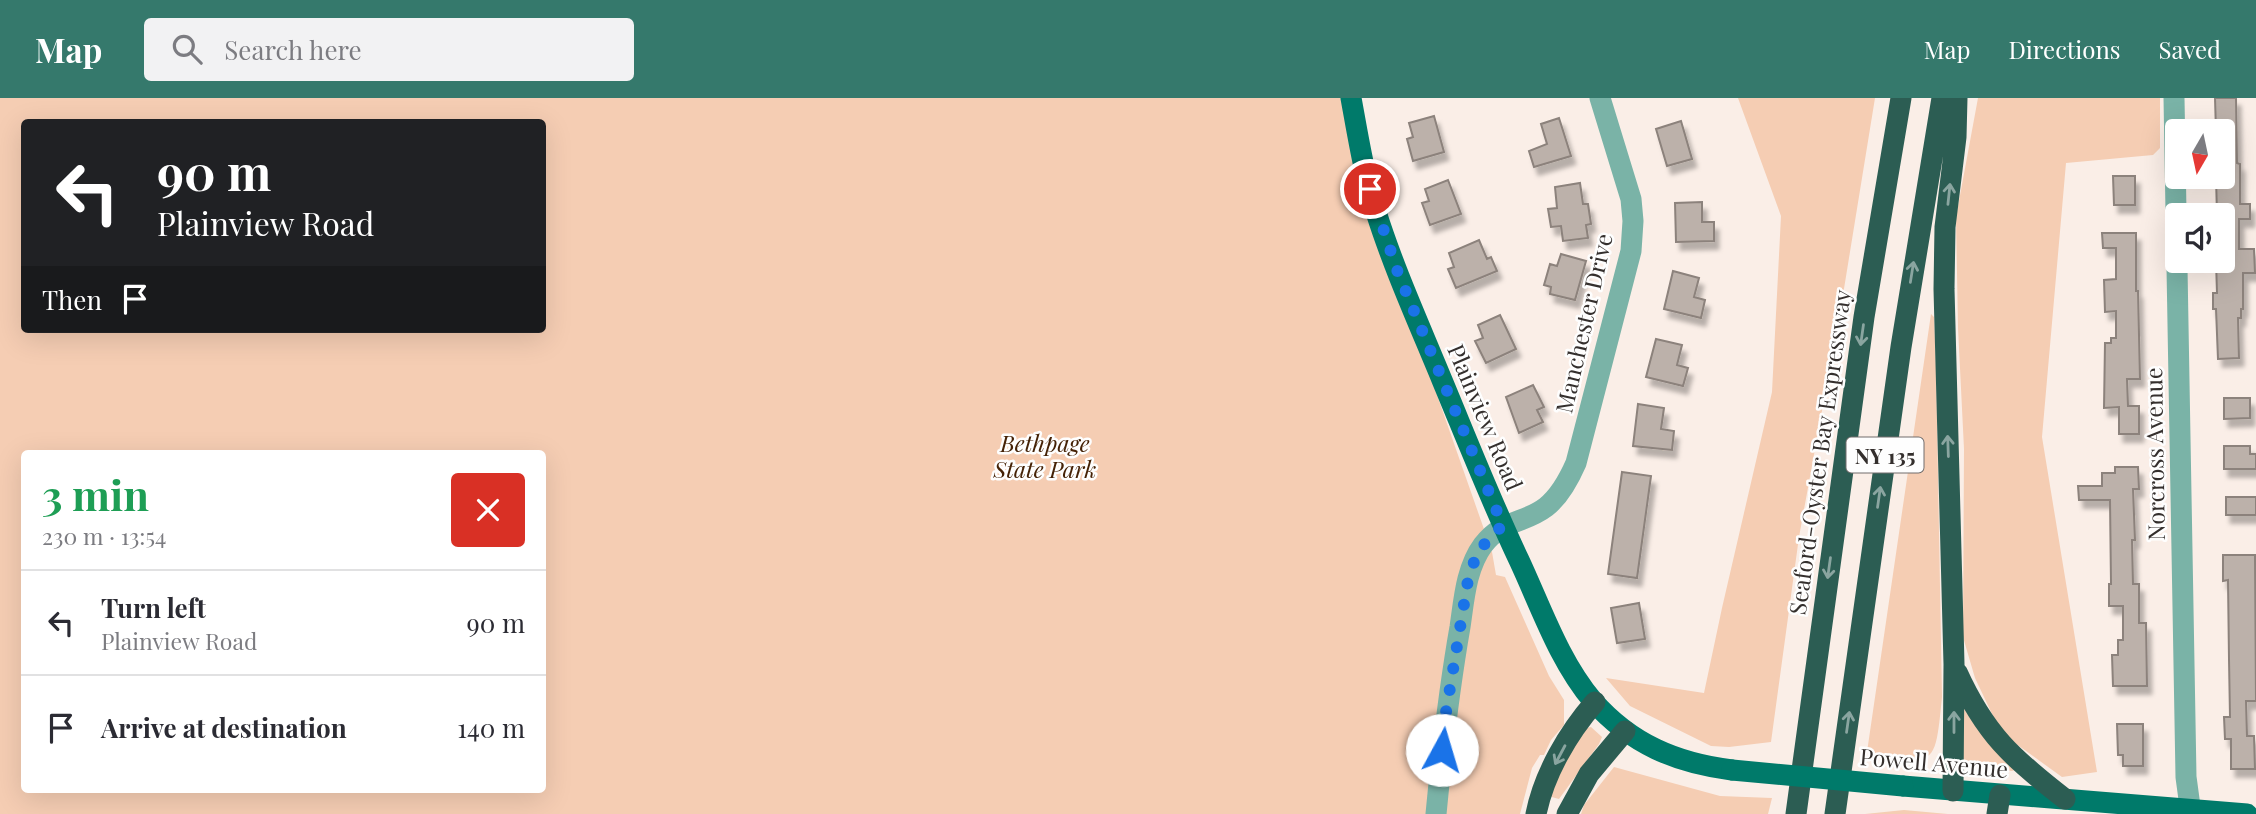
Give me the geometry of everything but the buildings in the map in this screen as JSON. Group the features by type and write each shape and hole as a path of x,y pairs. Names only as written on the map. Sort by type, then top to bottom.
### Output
{"highway":[{"name":"Seaford-Oyster Bay Expressway","path":"1796,814 1864,317 1901,98"},
{"name":"NY 135","path":"1835,814 1899,361 1942,98"},
{"path":"1953,791 1954,664 1944,289 1945,227 1956,137 1957,98"},
{"path":"1954,664 1977,711 1998,741 2065,799"},
{"path":"1536,814 1544,787 1572,731 1595,702"},
{"path":"1567,814 1589,774 1625,731"},
{"path":"1783,814 1807,731"}],"main road":[{"name":"Plainview Road","path":"1351,98 1359,145 1376,211 1397,270 1503,526 1574,675 1595,702 1625,731"},
{"name":"Powell Avenue","path":"1625,731 1662,752 1702,766 1953,791 1998,804 2065,799 2191,812 2246,814"}],"street":[{"name":"Manchester Drive","path":"1503,526 1544,508 1570,477 1578,456 1631,251 1633,221 1630,199 1600,98"},
{"name":"Norcross Avenue","path":"2174,98 2186,777 2191,812"},
{"path":"1436,814 1444,724 1468,580 1476,556 1491,535 1503,526"}],"green space":[{"name":"Bethpage State Park","path":"0,98 1349,98 1361,178 1492,552 1496,575 1505,577 1549,676 1564,700 1564,725 1532,768 1520,814 0,814"},
{"path":"1738,98 1875,98 1842,301 1799,537 1771,742 1729,747 1711,746 1630,706 1606,678 1704,693 1772,392 1781,216"},
{"path":"1978,98 2160,98 2160,148 2153,155 2066,163 2042,437 2097,772 2062,777 2001,733 1975,678 1963,637 1964,449 1956,217"},
{"path":"1931,314 1934,317 1936,367 1942,697 1934,749 1928,756 1920,759 1907,759 1867,752"},
{"path":"1961,703 1986,739 2018,769 2012,771 1969,768 1969,761 1961,760"},
{"path":"1591,727 1602,737 1599,744 1559,799 1548,796 1556,776 1586,728"},
{"path":"1614,767 1720,796 1772,798 1768,814 1581,814 1584,805"},
{"path":"1904,810 1948,814 1865,814"}],"route":[{"path":"1370,189 1397,270 1503,526 1491,535 1476,556 1468,580 1442,750"}]}
